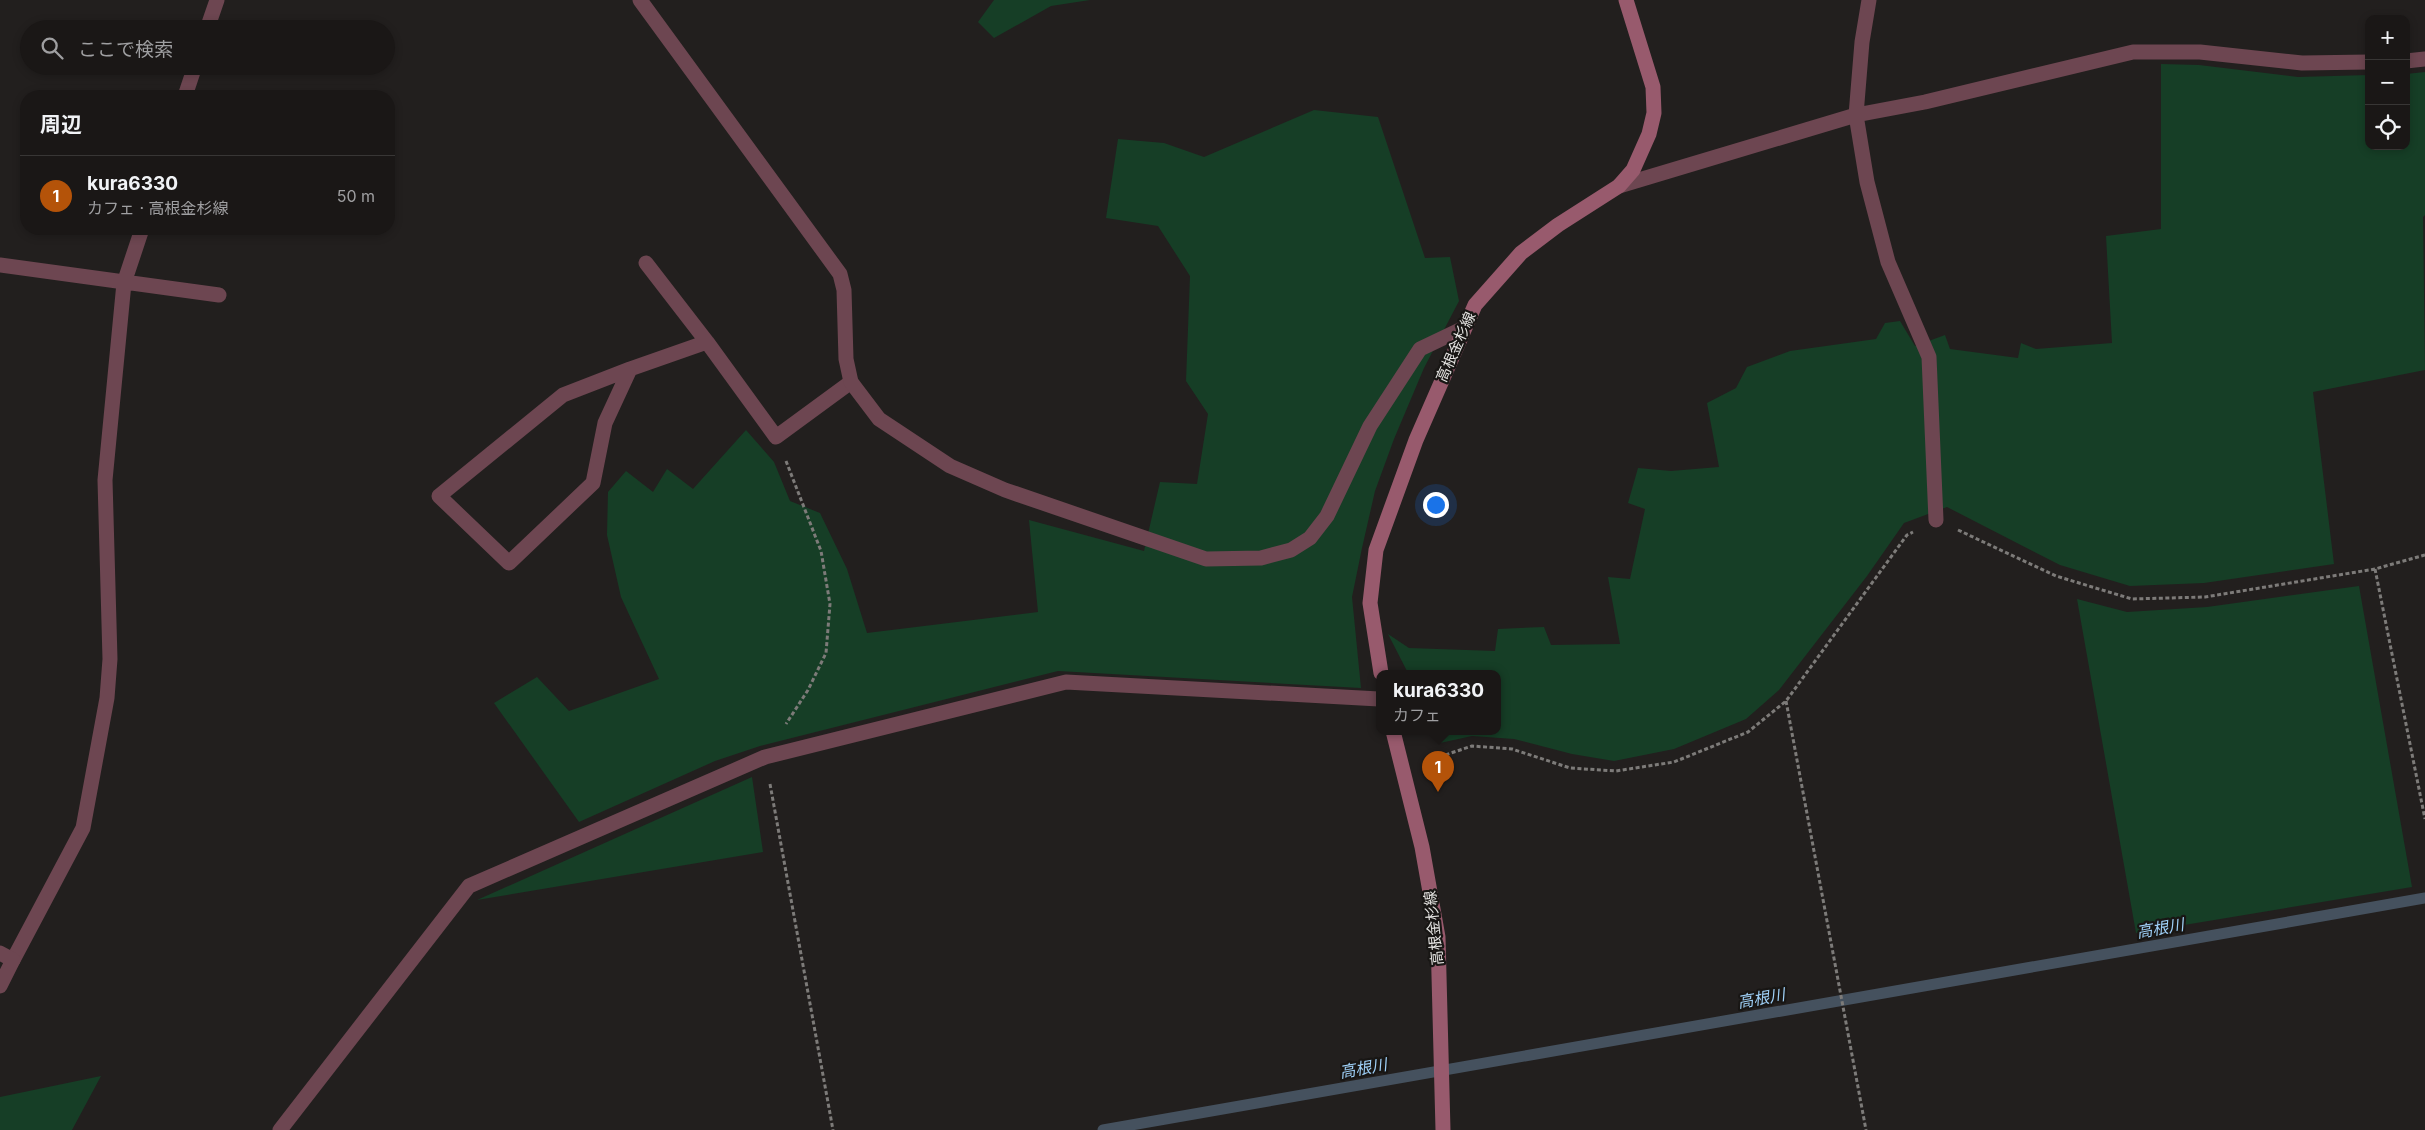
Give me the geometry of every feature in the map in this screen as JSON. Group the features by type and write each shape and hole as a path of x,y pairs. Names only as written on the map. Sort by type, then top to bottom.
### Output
{"street":[{"path":"210,20 217,0"},
{"path":"640,0 840,274 844,290 846,360 851,382 879,419 950,466 1006,490 1206,559 1261,558 1291,550 1310,538 1326,516 1370,426 1420,349 1464,328"},
{"name":"高根金杉線","path":"1381,670 1370,604 1376,550 1416,440 1475,305 1521,253 1558,225 1619,186 1633,170 1649,134 1654,113 1653,87 1626,0"},
{"path":"1869,0 1862,42 1856,115 1867,182 1888,262 1929,357 1936,520"},
{"path":"1619,186 1856,115 1925,102 2133,52 2200,52 2302,63 2365,62"},
{"path":"2410,61 2425,59"},
{"path":"187,90 192,75"},
{"path":"0,986 7,956 83,828 107,698 110,660 105,480 124,283 140,235"},
{"path":"646,264 708,342 776,437 851,382"},
{"path":"0,265 219,295"},
{"path":"630,369 605,423 593,483 509,563 439,496 563,395 630,369 708,342"},
{"path":"280,1130 469,886 765,757 1066,682 1376,699"},
{"name":"高根金杉線","path":"1394,735 1422,847 1438,937 1443,1130"}],"path":[{"path":"776,437 821,551 830,604 826,653 808,690 765,757 833,1130"},
{"path":"1403,770 1472,746 1512,749 1570,768 1616,771 1674,762 1748,732 1786,701 1907,535 1936,520 2056,576 2132,599 2205,597 2375,569 2425,555"},
{"path":"2375,569 2425,818"},
{"path":"1786,701 1866,1130"}],"green space":[{"path":"994,0 1090,0 1051,6 994,38 978,22"},
{"path":"2161,64 2199,65 2298,77 2365,75 2365,150 2410,150 2410,74 2425,72 2425,215 2423,217 2425,370 2313,392 2334,564 2204,583 2130,586 2060,565 1947,507 1904,523 1867,576 1779,690 1746,719 1674,749 1614,761 1572,754 1514,739 1472,736 1440,743 1437,735 1501,735 1501,670 1406,670 1388,634 1409,648 1495,651 1498,629 1544,627 1551,645 1620,644 1608,577 1630,579 1645,509 1628,503 1638,468 1671,471 1719,467 1707,403 1736,388 1747,367 1790,351 1876,339 1885,323 1900,321 1915,346 1945,335 1950,349 2018,358 2021,343 2036,349 2112,343 2106,236 2161,229"},
{"path":"1314,110 1378,117 1425,258 1450,257 1459,301 1424,368 1394,439 1375,491 1352,597 1361,688 1058,671 760,746 715,761 579,822 494,703 537,677 569,711 659,679 621,597 607,535 608,492 626,471 653,492 667,469 693,489 746,430 774,462 790,501 820,513 847,569 867,633 1038,612 1029,520 1144,551 1160,482 1197,484 1208,414 1186,381 1190,276 1158,226 1106,218 1118,139 1164,143 1204,157"},
{"path":"2359,586 2412,887 2136,933 2077,599 2127,612 2207,607"},
{"path":"752,777 763,852 477,900"},
{"path":"101,1076 72,1130 0,1130 0,1097"}],"waterway":[{"name":"高根川","path":"1103,1130 2425,898"}],"place":[{"name":"kura6330","path":"1438,792"}]}
